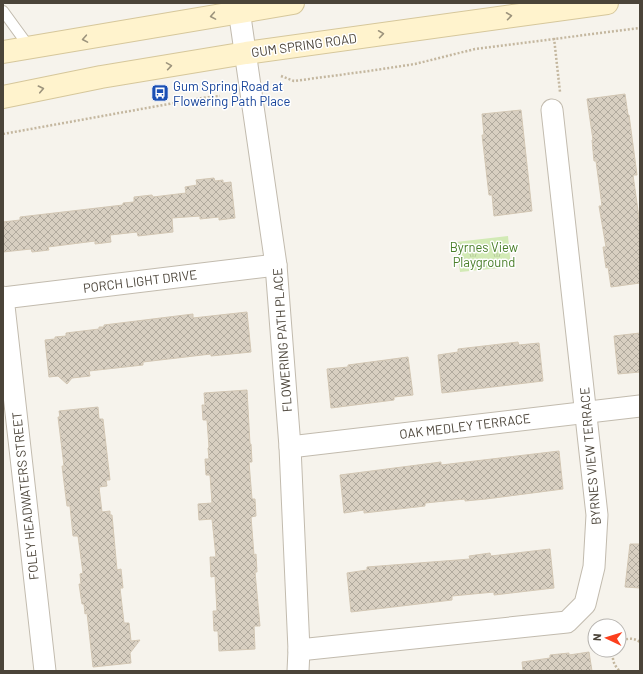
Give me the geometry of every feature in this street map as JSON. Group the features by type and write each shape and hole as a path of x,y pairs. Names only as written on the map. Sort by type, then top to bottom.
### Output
{"main road":[{"path":"3,52 239,7 293,3"},
{"name":"GUM SPRING ROAD","path":"3,97 101,77 246,53 607,3"}],"street":[{"name":"FLOWERING PATH PLACE","path":"239,7 276,265 290,447 299,650 298,671"},
{"name":"BYRNES VIEW TERRACE","path":"299,650 567,622 584,604 594,567 598,515 553,102"},
{"name":"PORCH LIGHT DRIVE","path":"3,298 276,265"},
{"name":"FOLEY HEADWATERS STREET","path":"3,298 45,671"},
{"name":"OAK MEDLEY TERRACE","path":"290,447 640,406"}],"lane":[{"path":"3,12 30,48"}],"path":[{"path":"281,76 294,81 369,71 415,64 475,49 640,28"},
{"path":"553,102 560,94 554,38"},
{"path":"3,134 220,96"},
{"path":"627,639 640,642"},
{"path":"612,658 613,662 620,671"}],"green space":[{"name":"Byrnes View Playground","path":"508,236 511,267 460,272 456,242"}],"building":[{"path":"625,94 637,175 633,175 640,225 640,283 611,287 603,247 606,247 599,206 602,206 596,161 594,161 593,140 587,99"},
{"path":"521,110 532,211 494,216 492,195 489,195 482,135 484,135 482,114"},
{"path":"214,178 215,181 223,180 223,183 231,182 235,218 219,220 219,217 200,219 200,216 172,218 173,232 138,236 137,232 110,235 111,242 95,244 95,241 48,247 49,250 32,252 31,249 3,252 3,222 20,220 20,217 123,205 123,203 134,202 134,197 152,195 153,197 186,193 185,187 197,185 196,180"},
{"path":"247,312 251,352 211,356 211,354 143,362 143,365 89,371 90,376 72,378 67,384 58,376 49,377 45,340 66,336 66,333 99,329 99,327 104,327 104,325 193,314 193,318"},
{"path":"640,333 640,372 618,374 614,336"},
{"path":"518,342 519,345 539,343 543,381 442,393 438,355 458,352 458,349"},
{"path":"408,357 413,395 394,397 394,400 331,408 327,369"},
{"path":"247,390 252,462 249,462 252,499 255,499 256,516 251,517 254,555 256,554 257,572 255,572 260,626 254,626 255,649 219,651 218,631 214,631 213,611 217,611 215,576 211,577 210,557 216,557 212,519 199,520 198,504 212,503 210,475 206,475 205,459 209,459 207,420 203,420 202,405 205,405 204,393"},
{"path":"98,407 99,419 103,419 110,480 106,480 107,486 99,487 102,512 110,511 110,515 112,515 117,570 121,569 123,588 120,588 124,623 129,623 131,641 140,640 130,653 131,663 93,667 87,613 85,614 84,604 82,604 79,584 81,584 80,574 83,573 78,536 73,536 70,506 67,506 58,417 60,417 59,411"},
{"path":"559,451 563,489 486,499 465,501 465,499 425,503 425,506 364,513 364,510 344,513 340,475 441,462 441,465"},
{"path":"630,544 640,544 640,588 625,587"},
{"path":"550,549 554,588 494,595 494,592 452,596 452,600 351,612 347,573 367,570 367,567 470,559 469,556 490,553 491,556"},
{"path":"587,652 587,658 590,658 592,671 523,671 522,662 550,658 550,655 569,653 569,655"}],"place":[{"name":"Gum Spring Road at Flowering Path Place","path":"160,93"}]}
